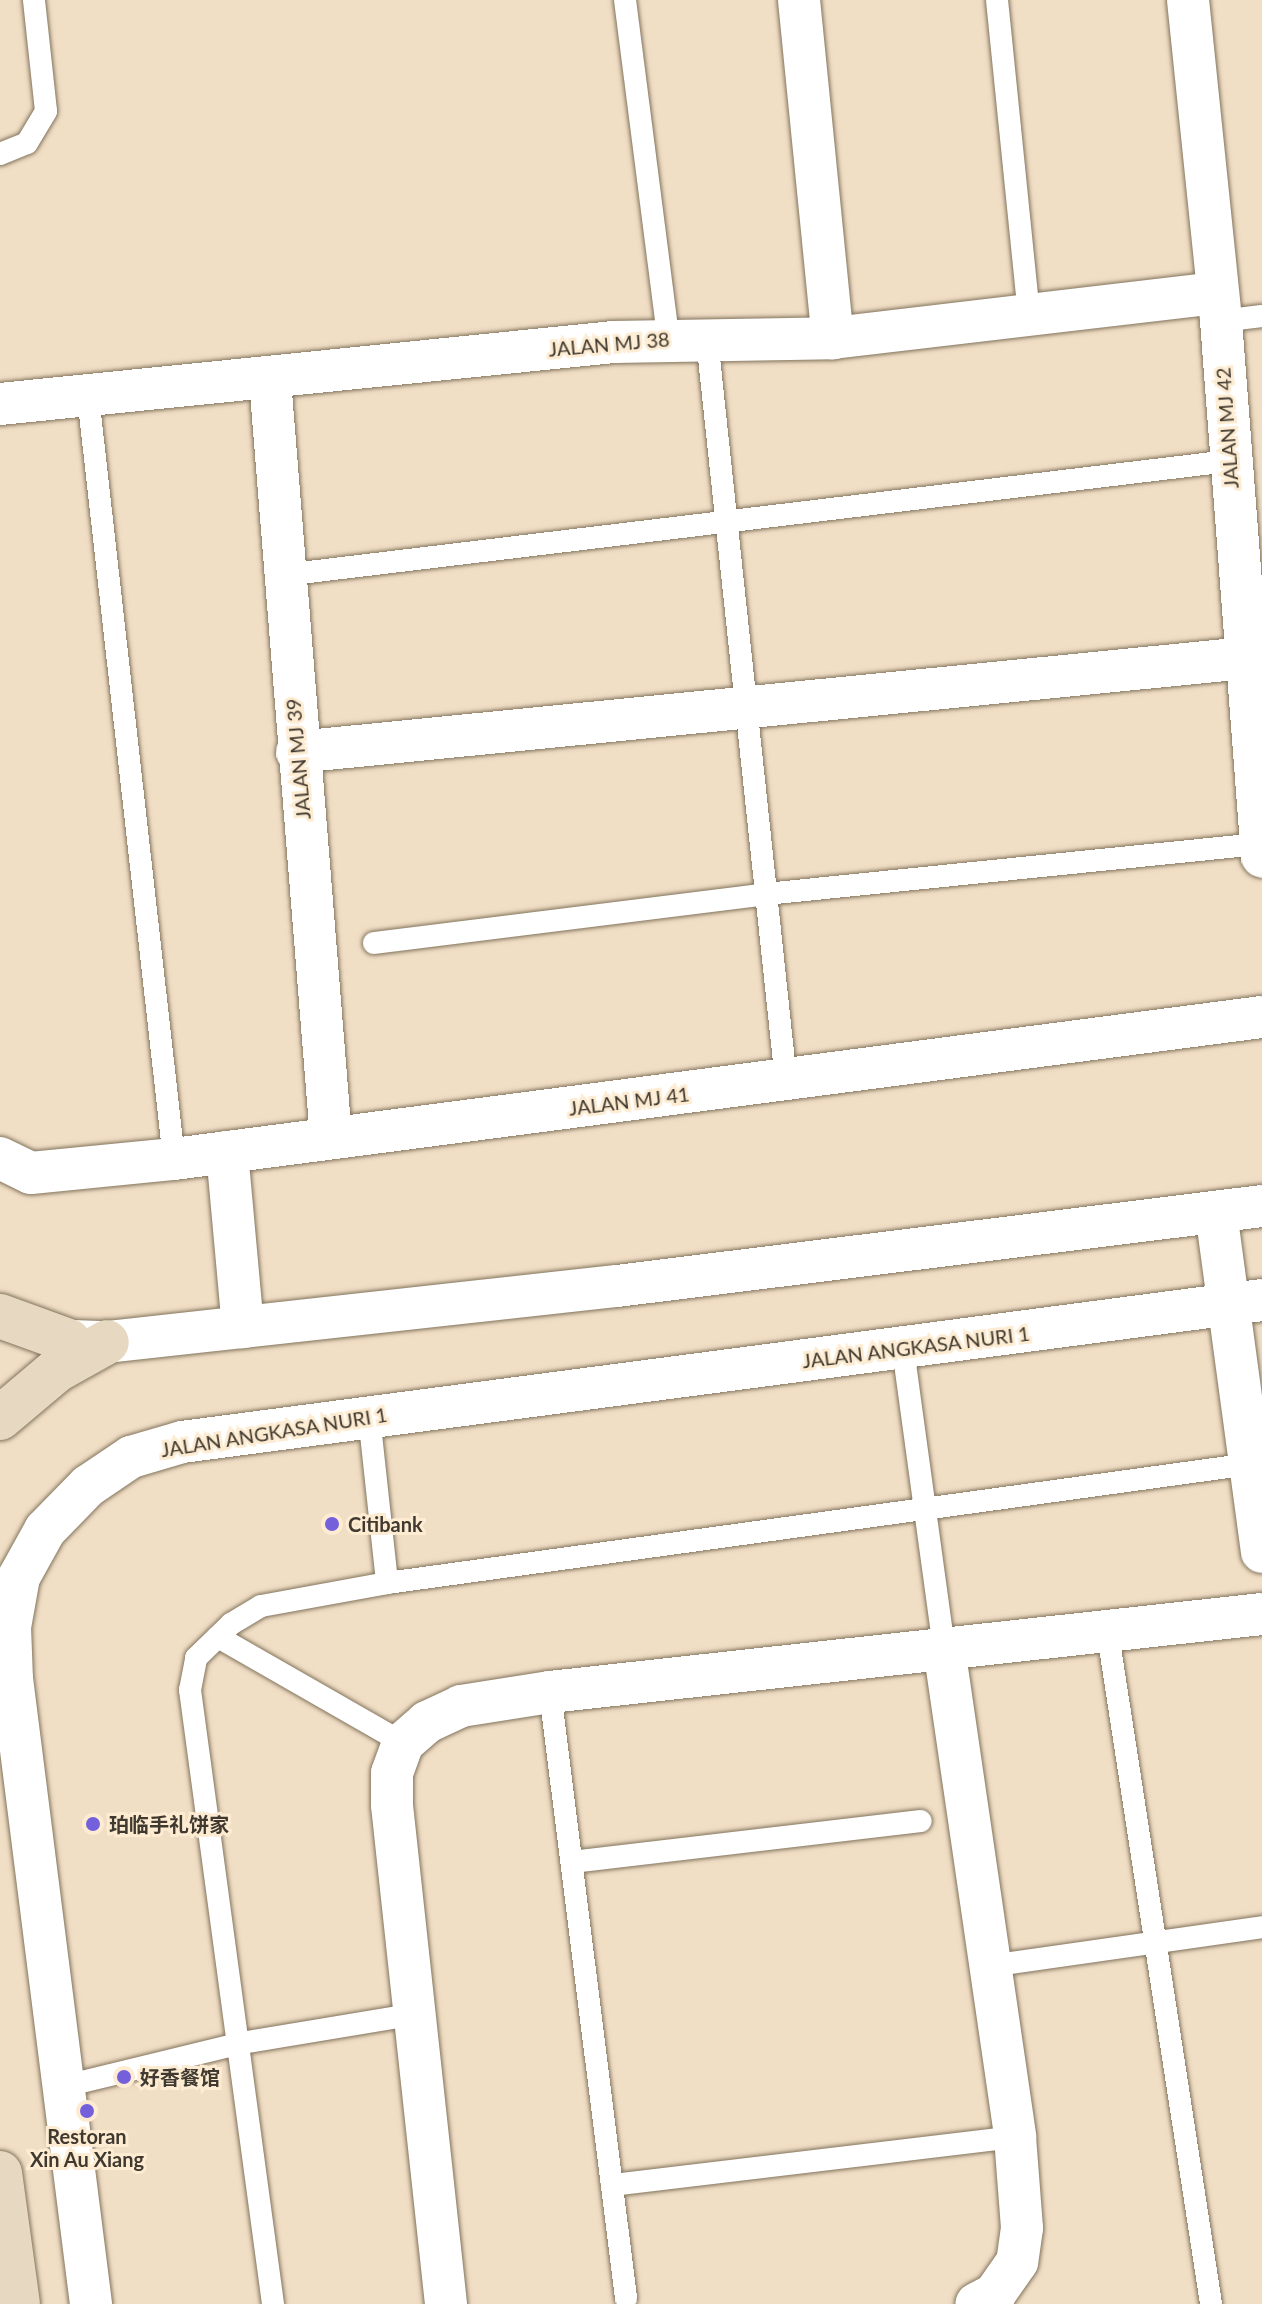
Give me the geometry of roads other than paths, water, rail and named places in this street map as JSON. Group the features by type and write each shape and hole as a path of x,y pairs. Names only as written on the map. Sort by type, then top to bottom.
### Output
{"main road":[{"path":"0,1316 88,1342"},
{"path":"0,1418 88,1342"},
{"path":"0,2173 18,2304"}],"street":[{"path":"799,0 833,338"},
{"name":"JALAN MJ 42","path":"1188,0 1219,307 1261,850"},
{"name":"JALAN MJ 38","path":"0,404 688,339 833,338 1029,315 1219,307"},
{"name":"JALAN MJ 39","path":"270,380 297,752 331,1138"},
{"path":"297,752 1245,658"},
{"name":"JALAN MJ 41","path":"0,1158 31,1173 174,1159 1262,1017"},
{"path":"227,1152 243,1327"},
{"path":"0,1338 88,1342 243,1327 1262,1206"},
{"path":"1216,1212 1246,1303 1250,1464 1262,1552"},
{"name":"JALAN ANGKASA NURI 1","path":"91,2304 61,2087 12,1679 10,1627 19,1577 45,1530 88,1486 131,1457 182,1442 1246,1303"},
{"path":"446,2304 392,1805 392,1773 403,1743 427,1722 461,1706 550,1692 1107,1628 1262,1614"},
{"path":"944,1648 1015,2137 1022,2228 1017,2262 995,2294 976,2304"}],"lane":[{"path":"0,154 27,143 46,111 34,0"},
{"path":"625,0 725,520 786,1081"},
{"path":"997,0 1029,315"},
{"path":"1219,307 1262,316"},
{"path":"88,396 174,1159"},
{"path":"284,575 1229,461"},
{"path":"374,943 766,894 1261,850"},
{"path":"903,1349 944,1648"},
{"path":"369,1416 387,1583"},
{"path":"273,2304 241,2043 190,1690 196,1658 218,1637 261,1606 387,1583 925,1512 1250,1464"},
{"path":"1107,1628 1211,2304"},
{"path":"218,1637 403,1743"},
{"path":"550,1692 626,2298"},
{"path":"572,1862 921,1821"},
{"path":"989,1966 1262,1927"},
{"path":"61,2087 241,2043 417,2014"},
{"path":"612,2185 1015,2137"}],"place":[{"name":"Citibank","path":"332,1524"},
{"name":"珀临手礼饼家","path":"93,1824"},
{"name":"好香餐馆","path":"124,2077"},
{"name":"Restoran Xin Au Xiang","path":"87,2111"}]}
